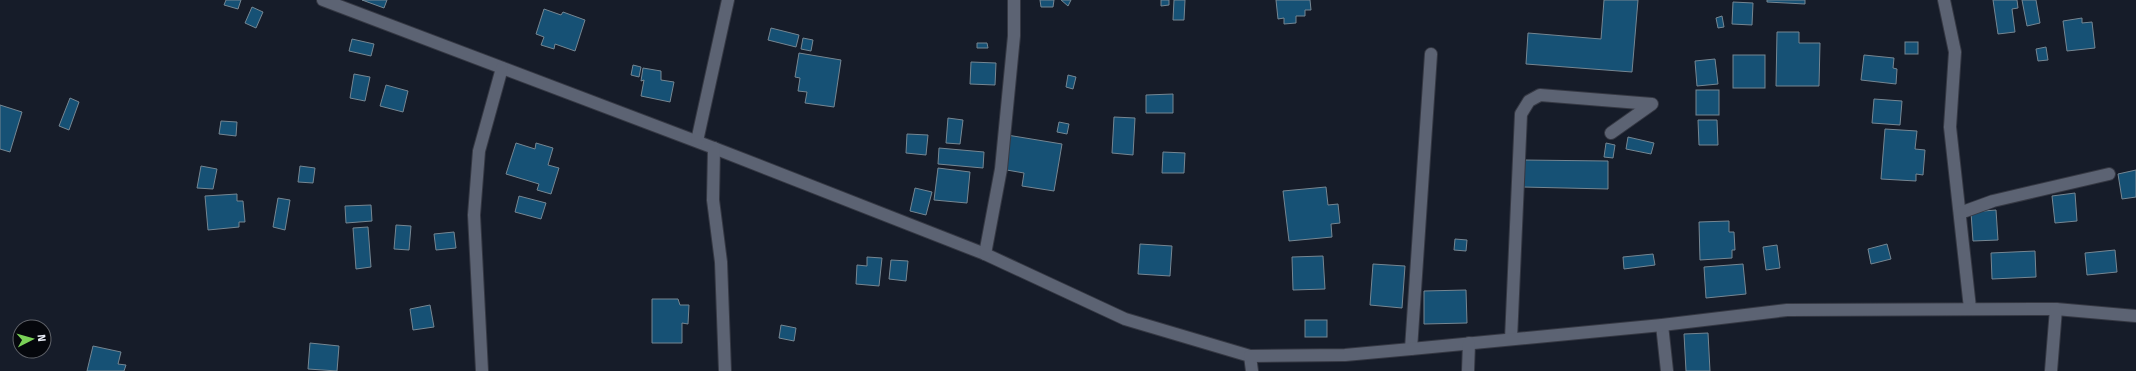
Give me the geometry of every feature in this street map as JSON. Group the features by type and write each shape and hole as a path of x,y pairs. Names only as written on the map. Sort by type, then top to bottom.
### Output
{"street":[{"path":"323,0 697,141 985,254 1125,319 1250,356 1345,355 1662,325 1787,310 1970,308 2056,309 2136,316"},
{"path":"697,141 728,0"},
{"path":"985,254 1001,169 1014,36 1014,0"},
{"path":"1944,0 1955,52 1950,127 1970,308"},
{"path":"1411,349 1430,54"},
{"path":"482,371 474,215 479,151 502,68"},
{"path":"1511,339 1521,114 1529,100 1540,95 1652,104 1611,133"},
{"path":"714,148 713,200 721,262 725,371"},
{"path":"1960,213 1993,201 2109,174"},
{"path":"2051,371 2056,309"},
{"path":"1662,325 1667,371"},
{"path":"1468,371 1469,343"},
{"path":"1250,356 1252,371"}],"building":[{"path":"226,0 241,0 238,9 224,5"},
{"path":"362,0 387,0 384,8"},
{"path":"1040,0 1054,0 1053,7 1041,7"},
{"path":"1061,0 1071,0 1068,6"},
{"path":"1161,0 1169,0 1169,5 1161,6"},
{"path":"1174,0 1185,0 1184,20 1173,20"},
{"path":"1276,0 1310,0 1311,10 1305,10 1305,16 1296,16 1296,23 1284,24 1284,18 1278,19"},
{"path":"1604,0 1638,0 1632,72 1526,64 1528,33 1601,39"},
{"path":"1767,0 1805,0 1805,4 1767,2"},
{"path":"1993,0 2017,0 2018,8 2012,9 2015,32 1998,34"},
{"path":"2022,0 2036,0 2040,23 2027,26"},
{"path":"1733,2 1753,3 1752,25 1732,24"},
{"path":"252,7 263,12 256,28 245,23"},
{"path":"544,9 561,15 563,12 585,20 575,51 555,44 554,49 541,45 544,37 536,34"},
{"path":"1722,16 1724,27 1718,28 1716,18"},
{"path":"2082,18 2082,23 2092,22 2095,48 2067,51 2063,21"},
{"path":"771,28 799,35 796,47 768,40"},
{"path":"1777,32 1799,32 1799,43 1820,43 1819,86 1776,86"},
{"path":"803,38 813,40 811,51 801,49"},
{"path":"352,39 374,44 371,56 349,51"},
{"path":"1905,42 1918,42 1918,54 1905,54"},
{"path":"977,43 987,43 988,48 977,48"},
{"path":"2046,47 2048,60 2038,61 2036,49"},
{"path":"799,53 841,60 834,107 805,103 807,92 798,91 800,78 795,77"},
{"path":"1733,55 1765,55 1765,88 1733,88"},
{"path":"1864,55 1894,58 1893,68 1897,69 1896,84 1861,80"},
{"path":"1715,59 1718,84 1697,86 1695,61"},
{"path":"971,62 996,63 995,85 970,84"},
{"path":"633,65 641,67 639,77 631,75"},
{"path":"643,68 661,71 661,80 674,82 670,102 641,96 644,80 641,81"},
{"path":"354,74 370,77 365,101 350,98"},
{"path":"1068,75 1076,77 1073,89 1066,87"},
{"path":"386,85 408,91 403,112 380,106"},
{"path":"1696,90 1719,90 1719,115 1696,115"},
{"path":"1173,94 1173,113 1146,113 1146,95"},
{"path":"70,98 79,102 69,130 59,126"},
{"path":"1874,99 1902,101 1900,125 1872,123"},
{"path":"0,105 22,112 10,152 0,149"},
{"path":"1114,117 1135,118 1133,155 1112,153"},
{"path":"948,118 963,120 960,144 946,143"},
{"path":"1698,120 1717,120 1718,145 1699,145"},
{"path":"221,121 237,122 236,136 219,134"},
{"path":"1059,122 1069,124 1067,134 1057,132"},
{"path":"1885,129 1917,131 1915,149 1925,150 1923,175 1916,174 1916,181 1881,179"},
{"path":"907,134 928,135 926,155 906,153"},
{"path":"1007,135 1062,144 1054,191 1022,186 1024,173 1001,169"},
{"path":"1628,137 1654,143 1651,154 1626,149"},
{"path":"516,143 535,149 536,143 553,148 548,165 559,168 551,194 537,190 539,184 506,174"},
{"path":"1606,143 1615,145 1613,158 1604,157"},
{"path":"939,148 984,152 983,168 938,164"},
{"path":"1163,152 1185,153 1184,173 1162,173"},
{"path":"1522,160 1608,161 1608,189 1522,187"},
{"path":"201,166 217,169 213,189 197,188"},
{"path":"300,166 315,168 313,183 298,182"},
{"path":"938,168 970,172 967,203 934,200"},
{"path":"2136,170 2136,197 2122,199 2118,174"},
{"path":"1326,187 1328,205 1338,204 1340,223 1331,224 1332,237 1289,241 1283,191"},
{"path":"915,188 932,192 926,215 910,211"},
{"path":"2075,193 2077,221 2055,223 2052,196"},
{"path":"237,194 237,201 243,201 245,222 239,222 239,227 208,230 205,196"},
{"path":"519,196 546,203 541,219 515,212"},
{"path":"278,198 290,200 285,230 273,227"},
{"path":"371,205 372,221 346,223 345,206"},
{"path":"1996,210 1998,240 1973,241 1971,212"},
{"path":"1729,221 1729,232 1734,232 1735,250 1732,250 1732,258 1700,260 1699,222"},
{"path":"396,225 411,226 409,250 394,249"},
{"path":"368,227 371,267 356,269 353,228"},
{"path":"454,232 456,248 436,250 434,234"},
{"path":"1455,239 1467,240 1466,251 1454,250"},
{"path":"1140,244 1172,246 1170,276 1138,274"},
{"path":"1887,244 1891,259 1871,264 1868,249"},
{"path":"1777,245 1780,268 1766,270 1763,247"},
{"path":"2115,250 2117,272 2087,275 2085,253"},
{"path":"2035,251 2036,277 1992,279 1991,253"},
{"path":"1653,254 1655,265 1624,269 1623,257"},
{"path":"1323,256 1325,289 1293,290 1292,257"},
{"path":"867,257 882,258 879,286 856,284 857,265 867,266"},
{"path":"891,260 908,261 906,281 889,279"},
{"path":"1373,264 1405,266 1402,308 1370,305"},
{"path":"1743,264 1746,294 1706,298 1704,267"},
{"path":"1466,290 1467,323 1424,324 1424,291"},
{"path":"652,299 678,299 680,305 689,305 688,324 682,323 682,343 652,343"},
{"path":"430,305 434,327 413,330 410,309"},
{"path":"1305,320 1327,320 1327,337 1305,337"},
{"path":"781,325 796,328 794,341 779,338"},
{"path":"1708,333 1710,371 1686,371 1684,334"},
{"path":"310,343 339,346 337,371 308,369"},
{"path":"93,346 121,352 118,364 126,365 124,371 87,371"}]}
